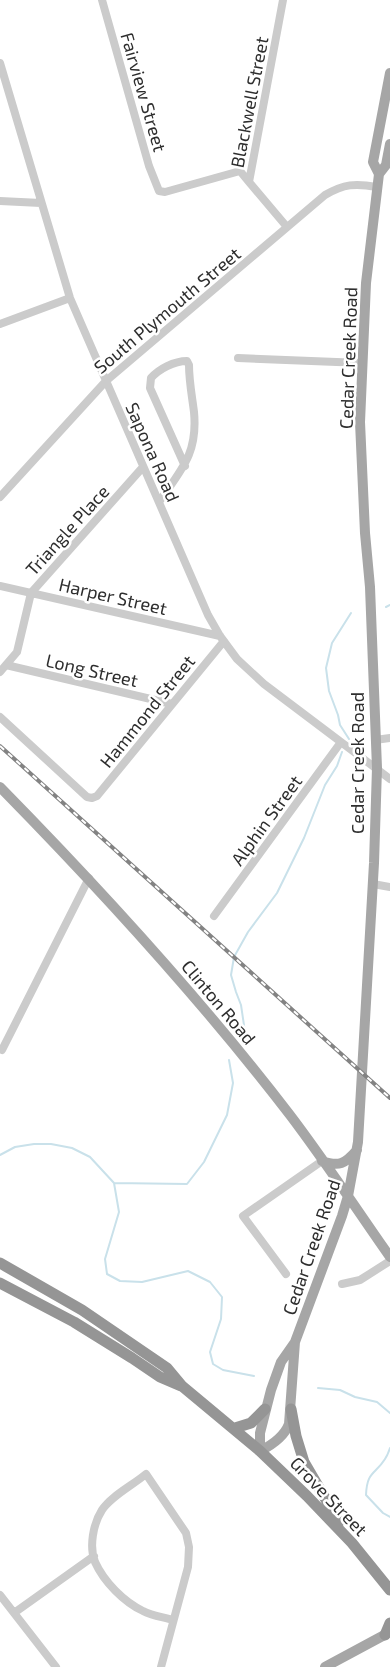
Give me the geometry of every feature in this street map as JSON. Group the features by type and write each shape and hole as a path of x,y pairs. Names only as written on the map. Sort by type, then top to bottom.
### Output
{"highway":[{"path":"0,1263 111,1328 167,1368 182,1386"},
{"path":"0,1283 74,1322 160,1378 182,1386"},
{"name":"Grove Street","path":"182,1386 260,1451 352,1543 390,1590"},
{"path":"234,1428 258,1419 265,1409"},
{"path":"291,1409 296,1436 304,1462 316,1486 352,1543"},
{"path":"387,1633 390,1624"}],"main road":[{"name":"Cedar Creek Road","path":"379,174 373,162 390,73"},
{"name":"Cedar Creek Road","path":"295,1342 289,1424 286,1431 270,1446 260,1451 260,1433 265,1409 281,1362 295,1342 348,1196 357,1150 373,884 377,768 370,587 365,533 361,430 362,363 369,248 379,174 386,165 390,144"},
{"name":"Clinton Road","path":"0,787 89,878 212,1018 290,1116 390,1257"},
{"path":"322,1161 334,1164 342,1163 357,1150"},
{"path":"326,1667 387,1633"}],"street":[{"name":"Fairview Street","path":"102,0 149,166 159,190 165,192 240,171 249,182"},
{"name":"Blackwell Street","path":"283,0 249,182 287,227"},
{"name":"Sapona Road","path":"0,63 70,298 204,606 222,638 237,659 264,684 390,778"},
{"name":"South Plymouth Street","path":"0,497 106,381 325,195 347,185 377,187"},
{"path":"0,201 41,204"},
{"path":"0,324 70,298"},
{"path":"238,358 362,363"},
{"path":"159,502 185,466 193,448 194,414 189,365 187,361 182,361 157,371 150,378 150,388 185,466"},
{"name":"Triangle Place","path":"0,672 17,652 32,593 143,467"},
{"name":"Harper Street","path":"0,586 222,638"},
{"name":"Hammond Street","path":"0,717 87,797 92,798 97,796 172,704 222,638"},
{"name":"Long Street","path":"6,665 172,704"},
{"path":"375,740 390,738"},
{"name":"Alphin Street","path":"214,916 341,742"},
{"path":"2,1050 89,878"},
{"path":"373,884 390,887"},
{"path":"286,1274 243,1216 322,1161"},
{"path":"342,1284 360,1280 390,1261"},
{"path":"161,1667 188,1568 189,1547 187,1537 172,1510 146,1474 110,1501 101,1511 93,1536 94,1556 96,1564 102,1573 126,1600 145,1612 173,1620"},
{"path":"14,1613 94,1556"},
{"path":"0,1595 56,1667"}],"waterway":[{"path":"386,607 390,605"},
{"path":"349,739 340,725 329,691 326,668 332,643 351,613"},
{"path":"249,1043 245,1032 241,1005 231,975 234,957 248,932 277,893 304,838 325,785 337,766 342,752"},
{"path":"114,1183 187,1184 204,1162 227,1115 233,1083 229,1060"},
{"path":"0,1155 15,1147 51,1144 72,1148 90,1157 114,1183 119,1212 105,1259 107,1274 120,1281 142,1282 188,1271 210,1282 222,1297 221,1319 210,1352 213,1364 223,1370 254,1376"},
{"path":"318,1388 340,1390 355,1397 377,1402 390,1413"},
{"path":"390,1448 385,1459 370,1477 366,1495 383,1513 390,1517"}],"railway":[{"path":"0,746 390,1098"}]}
